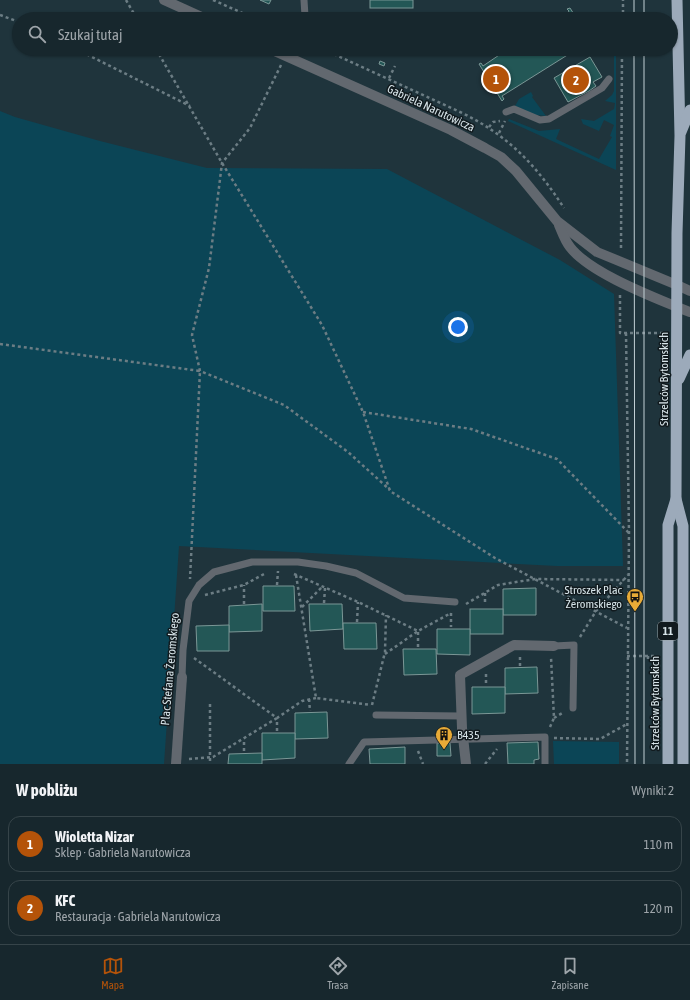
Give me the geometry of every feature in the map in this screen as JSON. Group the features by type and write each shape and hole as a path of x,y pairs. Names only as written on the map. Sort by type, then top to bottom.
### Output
{"highway":[{"name":"11","path":"677,0 677,12"},
{"name":"11","path":"677,307 680,136 678,45"},
{"path":"680,136 690,110"},
{"name":"Strzelców Bytomskich","path":"677,307 676,498 683,526 686,605 683,764"},
{"path":"677,383 690,355"},
{"name":"Strzelców Bytomskich","path":"668,764 668,525 676,498"}],"street":[{"path":"164,0 191,12"},
{"name":"Gabriela Narutowicza","path":"286,56 451,130 501,157 516,171 557,221 570,247 593,267 634,289 690,312"},
{"name":"Gabriela Narutowicza","path":"557,221 597,252 690,291"},
{"path":"466,764 461,716 460,675 514,645 552,648"},
{"name":"Plac Stefana Żeromskiego","path":"176,762 182,677"}],"lane":[{"path":"304,0 304,12"},
{"path":"506,112 514,109 540,120 549,119 602,88 609,79"},
{"name":"Plac Stefana Żeromskiego","path":"182,677 183,650 189,601 199,585 214,572 252,562 298,562 326,566 356,573 404,598 455,602"},
{"path":"552,648 574,645 573,708"},
{"path":"374,714 461,716"},
{"path":"349,764 364,742 545,737 545,764"}],"path":[{"path":"126,0 133,12"},
{"path":"213,0 240,12"},
{"path":"622,12 623,0"},
{"path":"0,15 12,19"},
{"path":"90,56 191,107"},
{"path":"160,56 222,163 322,325 363,412 390,490"},
{"path":"189,601 200,371 192,335 209,268 222,163 250,128 286,56"},
{"path":"339,56 469,116"},
{"path":"621,254 622,56"},
{"path":"389,78 395,66"},
{"path":"489,127 493,122 506,120"},
{"path":"620,291 620,333 665,333"},
{"path":"626,333 629,532 627,764"},
{"path":"0,344 200,371 284,405 348,452 390,490 494,558 627,628"},
{"path":"363,412 471,429 556,459 629,532"},
{"path":"277,585 278,571"},
{"path":"296,575 316,698"},
{"path":"574,645 586,630 596,611 628,575"},
{"path":"244,585 244,604"},
{"path":"301,607 324,587 324,603"},
{"path":"485,592 485,605"},
{"path":"358,602 358,622"},
{"path":"451,613 451,627"},
{"path":"374,714 372,705 384,655 386,615"},
{"path":"384,655 418,631 418,647"},
{"path":"552,648 554,718 545,737 600,739 627,724"},
{"path":"183,650 277,718"},
{"path":"627,656 660,656 660,652"},
{"path":"515,654 520,653 520,666"},
{"path":"648,656 648,661"},
{"path":"480,673 486,670 486,686"},
{"path":"176,762 213,757 302,701 316,698 372,705"},
{"path":"309,699 310,711"},
{"path":"210,704 210,764"},
{"path":"277,718 277,731"},
{"path":"244,738 244,751"}],"shaded area":[{"path":"614,56 616,56 616,170 508,121 509,119 539,131 560,129 556,139 599,159 612,137 610,136 614,125 604,120 599,131 583,124 581,119 594,121 614,109 615,103 605,101 614,91"},
{"path":"531,92 532,97 546,116 536,115 515,106 519,99"},
{"path":"0,111 15,117 100,141 207,168 387,169 560,260 614,294 623,566 557,566 179,546 164,764 0,764"},
{"path":"553,741 619,742 619,764 554,764"}],"building":[{"path":"260,0 271,0 269,4"},
{"path":"370,0 413,0 413,8 370,8"},
{"path":"570,8 573,12 568,12 567,9"},
{"path":"498,56 566,56 502,96 504,99 502,101 479,64 481,63 483,66"},
{"path":"590,57 602,77 593,82 596,86 568,102 554,78"},
{"path":"380,61 385,63 384,66 379,64"},
{"path":"263,586 294,586 295,611 263,611"},
{"path":"536,588 536,615 503,615 503,589"},
{"path":"262,604 262,631 229,632 229,606"},
{"path":"309,604 342,604 343,629 310,631"},
{"path":"470,609 503,609 503,634 470,634"},
{"path":"343,623 376,623 377,649 344,649"},
{"path":"229,625 229,651 197,651 196,626"},
{"path":"437,629 470,629 470,655 437,654"},
{"path":"403,649 436,649 437,674 404,675"},
{"path":"537,667 538,693 505,694 505,668"},
{"path":"472,687 505,687 505,713 472,714"},
{"path":"327,712 328,738 295,739 295,713"},
{"path":"262,733 295,733 295,758 262,760"},
{"path":"538,742 539,759 534,760 534,764 508,764 507,743"},
{"name":"B435","path":"437,743 450,743 451,756 437,756"},
{"path":"405,747 405,764 370,764 369,749"},
{"path":"262,753 262,764 228,764 229,754"}],"tram line":[{"path":"634,0 634,12"},
{"path":"644,0 644,12"},
{"path":"634,56 635,764"},
{"path":"644,56 644,764"}],"place":[{"name":"Wioletta Nizar","path":"496,79"},
{"name":"KFC","path":"576,80"},
{"name":"Stroszek Plac Żeromskiego","path":"635,612"},
{"name":"B435","path":"444,750"}]}
